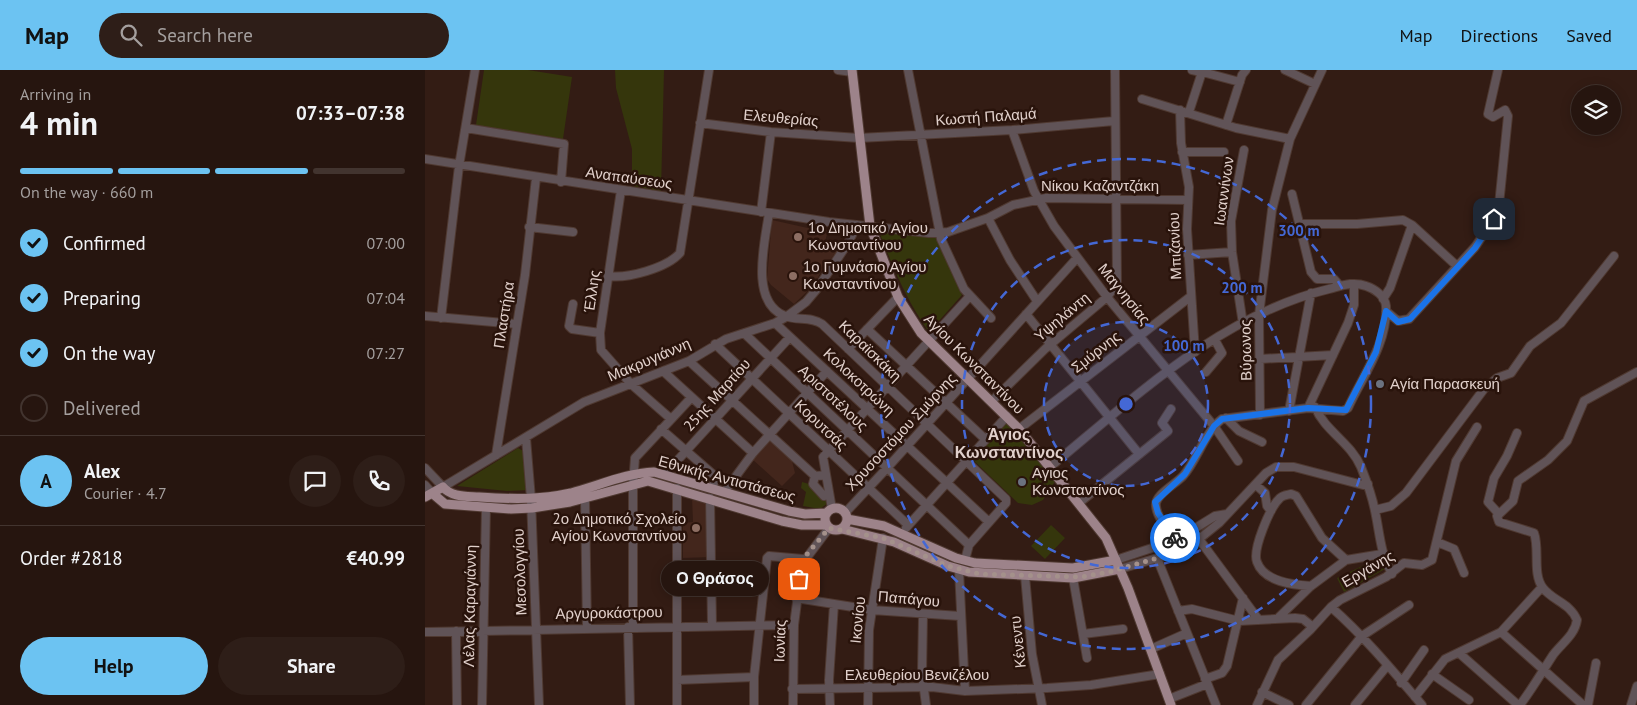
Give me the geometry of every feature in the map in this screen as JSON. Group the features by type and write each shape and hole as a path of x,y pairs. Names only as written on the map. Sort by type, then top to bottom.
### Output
{"main road":[{"name":"Αγίου Κωνσταντίνου","path":"852,71 871,229 897,297 916,326 1019,429 1106,538 1151,649 1168,703"},
{"name":"Εθνικής Αντιστάσεως","path":"429,495 443,503 486,507 585,499 650,472 665,474 789,511 805,514 829,511"},
{"name":"Εθνικής Αντιστάσεως","path":"443,487 451,494 531,503 633,480 648,481 791,523 828,526"},
{"name":"Μακρυγιάννη","path":"429,495 443,487"},
{"path":"1116,560 1073,568 999,565 965,560 884,526 846,516 837,508 829,511 828,526 834,530 842,529 883,538 959,570 980,574 1073,578 1120,569"},
{"path":"842,529 846,516"}],"street":[{"path":"441,318 459,166 475,70"},
{"path":"608,276 632,276 679,255 682,249 687,200 709,70"},
{"path":"838,70 852,71"},
{"path":"908,70 939,233 969,297 991,318"},
{"name":"Υψηλάντη","path":"992,401 1051,344 1107,297 1117,284 1115,70"},
{"path":"1192,70 1240,82"},
{"path":"1226,125 1240,82 1246,70"},
{"path":"1285,70 1315,84"},
{"name":"Βύρωνος","path":"1260,415 1259,315 1270,217 1290,139 1321,70"},
{"path":"1386,311 1398,322 1408,320 1481,240 1497,211 1508,116 1504,110 1493,117 1488,114 1498,70"},
{"path":"1189,112 1205,72"},
{"path":"1142,99 1226,125 1290,139"},
{"name":"Μπιζανίου","path":"1179,110 1182,152 1189,187 1188,255 1195,352"},
{"name":"Κωστή Παλαμά","path":"859,138 1011,130 1114,121"},
{"name":"Ελευθερίας","path":"700,123 771,132 859,138"},
{"path":"466,128 564,144 561,182"},
{"name":"Μαγνησίας","path":"1011,130 1038,200 1077,258 1214,426 1238,461"},
{"path":"771,132 762,284 771,304 786,317"},
{"name":"Ιωαννίνων","path":"1243,324 1232,252 1231,211 1244,150"},
{"path":"1182,152 1224,152"},
{"name":"Αναπαύσεως","path":"425,159 459,166 871,229"},
{"name":"Πλαστήρα","path":"496,455 525,275 536,178"},
{"name":"Έλλης","path":"621,190 608,276 601,333 601,351 631,384 671,419"},
{"path":"1292,194 1312,274 1320,280 1334,279 1341,286"},
{"name":"Νίκου Καζαντζάκη","path":"871,229 939,233 988,218 1013,205 1038,200 1065,198 1188,200"},
{"path":"988,218 1010,260 1037,301"},
{"path":"1299,224 1357,224 1401,219 1412,225 1457,266"},
{"path":"1383,299 1389,291 1412,225"},
{"path":"529,227 573,232"},
{"name":"Μακρυγιάννη","path":"443,487 584,402 689,361 715,344 775,324 806,302 817,290 857,227"},
{"path":"1188,255 1232,252"},
{"path":"1375,510 1391,506 1406,493 1484,389 1497,378 1511,373 1530,346 1561,323 1614,256"},
{"name":"Χρυσοστόμου Σμύρνης","path":"846,516 869,488 1077,258"},
{"path":"1312,407 1353,310 1354,284"},
{"path":"1050,467 1168,371 1195,352 1259,315 1311,293 1354,284 1371,288 1383,299 1386,311 1376,352 1346,410 1312,407 1226,418 1214,426 1185,474 1155,502 1158,513 1182,548"},
{"path":"1289,411 1301,355 1311,293"},
{"path":"848,349 897,297"},
{"path":"829,511 822,458 969,297"},
{"name":"Σμύρνης","path":"1019,429 1190,297"},
{"path":"573,304 569,326 572,330 601,333"},
{"path":"1026,314 1139,454"},
{"path":"425,316 516,324"},
{"name":"Καραϊσκάκη","path":"786,317 818,321 1004,498 1006,503 989,522"},
{"name":"Κολοκοτρώνη","path":"775,324 989,522"},
{"path":"867,328 985,439"},
{"name":"Αριστοτέλους","path":"745,334 969,544"},
{"name":"25ης Μαρτίου","path":"665,474 790,337"},
{"path":"1206,372 1222,353 1215,340"},
{"name":"Κορυτσάς","path":"715,344 750,379 908,525"},
{"path":"1260,358 1333,355"},
{"path":"689,361 815,476 825,475"},
{"path":"725,491 753,453 827,371"},
{"path":"663,372 753,453"},
{"path":"1459,653 1519,705 1574,630 1577,620 1566,605 1542,587 1538,574 1535,534 1530,530 1499,522 1497,519 1498,513 1513,501 1517,482 1520,478 1548,460 1571,435 1584,401 1637,372"},
{"path":"630,705 633,480 636,457 691,398"},
{"path":"1312,407 1321,420 1357,458 1375,510 1382,554 1392,574"},
{"path":"1079,504 1168,431 1163,423 1171,409"},
{"path":"902,533 926,504 1007,416"},
{"path":"1226,418 1239,431 1262,442"},
{"name":"Εργάνης","path":"1257,705 1278,660 1331,607 1392,574 1404,563 1428,564 1434,556 1456,462 1477,427"},
{"path":"661,430 715,476 713,488"},
{"path":"1498,513 1488,502 1495,478 1517,434"},
{"name":"Μεσολογγίου","path":"526,438 531,503 539,705"},
{"path":"1120,569 1157,558 1199,539 1219,523 1269,471 1286,466 1363,485 1367,484"},
{"name":"Εθνικής Αντιστάσεως","path":"425,468 443,487"},
{"path":"815,476 813,484 823,496"},
{"name":"Εθνικής Αντιστάσεως","path":"425,485 429,495"},
{"path":"1256,485 1265,492 1267,506 1271,511"},
{"path":"677,488 677,705"},
{"path":"1311,586 1292,584 1274,578 1258,566 1256,553 1271,511 1281,497 1294,495 1322,538 1346,560"},
{"path":"710,498 712,626"},
{"path":"585,499 587,628"},
{"name":"Λέλας Καραγιάννη","path":"481,705 486,507"},
{"path":"1116,560 1176,540 1215,516 1227,514"},
{"path":"965,560 969,544 989,522"},
{"name":"Ιωνίας","path":"793,705 794,625 796,598 803,559 828,526"},
{"path":"1193,531 1258,619"},
{"name":"Ικονίου","path":"868,705 867,689 872,610 883,538"},
{"path":"1437,542 1454,549 1464,573"},
{"path":"1279,618 1311,586 1346,560 1382,554"},
{"path":"754,705 754,677 768,557 803,559"},
{"path":"1157,558 1216,705"},
{"path":"959,570 965,691"},
{"name":"Κένεντυ","path":"1025,576 1041,705"},
{"path":"1073,578 1087,658"},
{"path":"1331,607 1362,636 1417,702 1431,674 1445,659 1501,632 1542,587"},
{"name":"Παπάγου","path":"796,598 872,610 923,615 960,616"},
{"path":"1168,703 1221,673 1227,666 1243,598"},
{"path":"831,705 829,689 834,604"},
{"path":"1306,705 1362,636 1409,605"},
{"path":"1178,611 1192,609 1239,621 1299,618 1313,627"},
{"path":"923,615 923,687 927,705"},
{"name":"Αργυροκάστρου","path":"425,632 537,628 794,625"},
{"path":"1083,634 1123,630"},
{"path":"456,631 457,705"},
{"path":"1501,632 1545,669 1583,705"},
{"path":"1151,649 1187,633"},
{"path":"1401,684 1424,650"},
{"path":"1588,705 1596,663"},
{"path":"1359,704 1387,666"},
{"name":"Ελευθερίου Βενιζέλου","path":"793,688 867,689 923,687 965,691 1091,685 1160,674"},
{"path":"1431,674 1469,700"},
{"path":"677,680 754,677"},
{"path":"1631,705 1637,686"},
{"path":"1262,692 1289,705"}],"shaded area":[{"path":"484,70 528,70 572,77 563,139 476,125"},
{"path":"615,70 664,70 661,191 632,186 632,149 616,88"},
{"path":"772,220 821,231 822,229 828,230 825,242 837,251 820,273 815,284 794,304 771,285 767,279"},
{"path":"878,229 936,237 962,295 929,332 906,295"},
{"path":"1006,423 1027,444 1056,480 1043,500 1032,505 1018,503 973,460"},
{"path":"770,439 791,457 795,473 782,486 752,459"},
{"path":"518,448 525,452 529,490 507,491 457,486"},
{"path":"802,482 809,484 826,496 828,503 820,509 803,506 806,492 801,488"},
{"name":"2ο Δημοτικό Σχολείο Αγίου Κωνσταντίνου","path":"692,497 709,503 710,557 683,558 683,523 693,522"},
{"path":"1051,525 1065,538 1045,559 1031,546"},
{"path":"1379,558 1385,569 1344,592 1337,578"}],"way so far":[{"path":"799,579 803,559 829,528 883,538 959,570 980,574 1073,578 1109,572 1171,554 1182,548 1175,538"}],"place":[{"name":"1ο Δημοτικό Αγίου Κωνσταντίνου","path":"798,237"},
{"name":"1ο Γυμνάσιο Αγίου Κωνσταντίνου","path":"793,276"},
{"name":"Αγία Παρασκευή","path":"1380,384"},
{"name":"Αγιος Κωνσταντίνος","path":"1022,482"},
{"name":"2ο Δημοτικό Σχολείο Αγίου Κωνσταντίνου","path":"696,528"},
{"name":"Ο Θράσος","path":"799,579"}],"district":[{"name":"Άγιος Κωνσταντίνος","path":"1009,443"}],"route":[{"path":"1175,538 1158,513 1155,502 1185,474 1214,426 1226,418 1315,407 1346,410 1376,352 1386,311 1398,322 1410,319 1449,273 1475,248 1494,219"}]}
